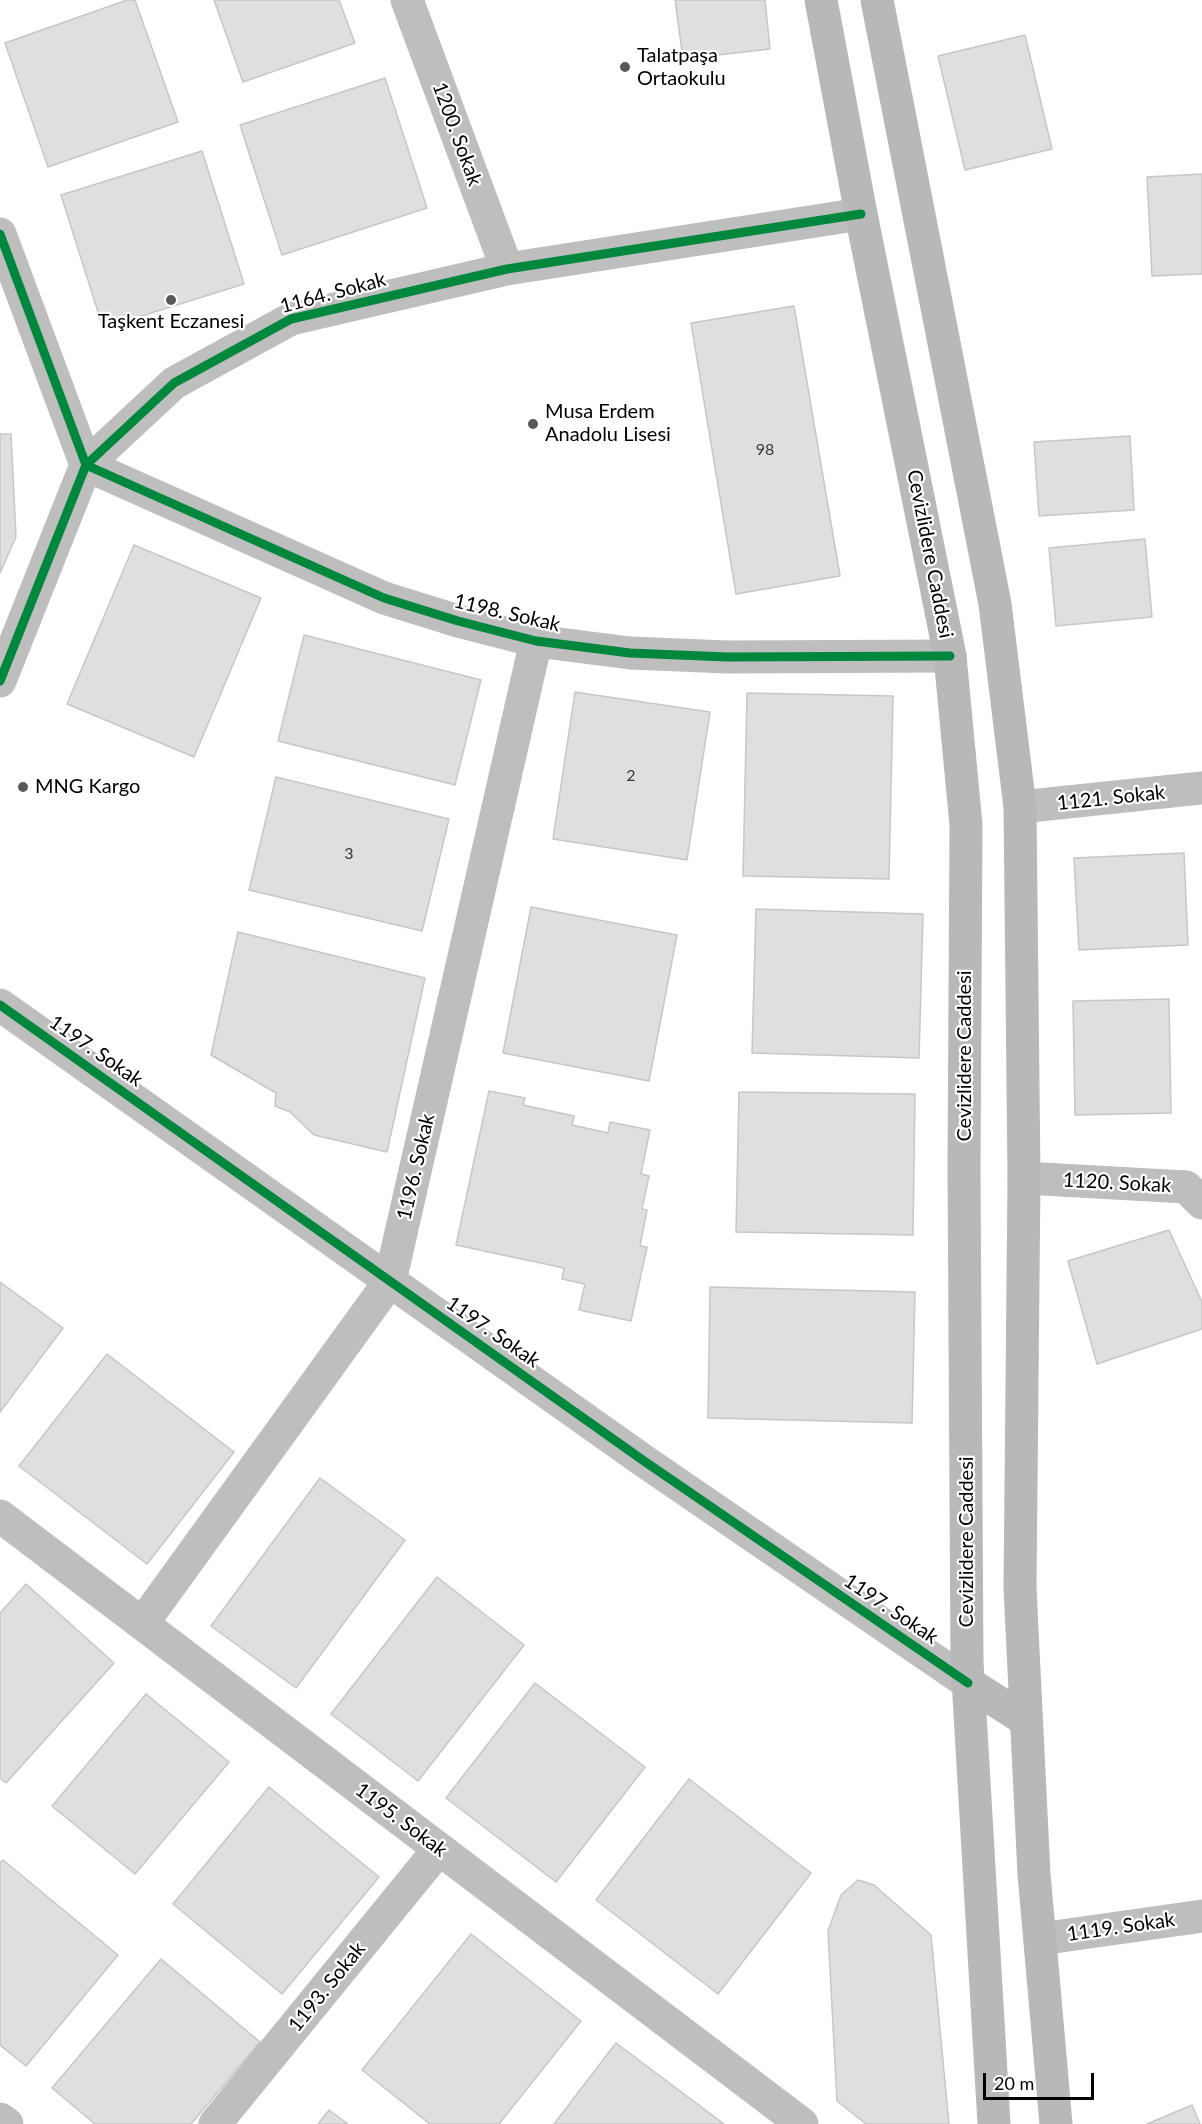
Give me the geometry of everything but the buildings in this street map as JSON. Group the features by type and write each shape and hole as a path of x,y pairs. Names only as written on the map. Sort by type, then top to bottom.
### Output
{"main road":[{"name":"Cevizlidere Caddesi","path":"820,0 950,656 966,825 964,1180 968,1683 994,2124"},
{"path":"877,0 995,604 1020,807 1024,1178 1020,1588 1040,1939 1056,2124"},
{"path":"968,1683 1026,1720"}],"street":[{"name":"1200. Sokak","path":"407,0 507,269"},
{"name":"1164. Sokak","path":"0,681 86,465 174,383 291,319 507,269 861,214"},
{"path":"0,234 86,465"},
{"name":"1198. Sokak","path":"86,465 384,598 458,621 536,641 630,653 728,657 950,656"},
{"name":"1196. Sokak","path":"142,1624 390,1281 536,641"},
{"name":"1121. Sokak","path":"1020,807 1202,788"},
{"name":"1197. Sokak","path":"0,1005 644,1461 968,1683"},
{"name":"1120. Sokak","path":"1024,1178 1186,1187 1202,1203"},
{"name":"1195. Sokak","path":"1,1517 802,2124"},
{"name":"1193. Sokak","path":"215,2124 439,1849"},
{"name":"1119. Sokak","path":"1040,1939 1202,1916"},
{"path":"0,2119 7,2124"}],"cycle path":[{"path":"0,681 86,465 174,383 291,319 507,269 861,214"},
{"path":"0,234 86,465 384,598 458,621 536,641 630,653 727,657 950,656"},
{"path":"0,1005 644,1461 968,1683"}],"place":[{"name":"Talatpaşa Ortaokulu","path":"625,67"},
{"name":"Taşkent Eczanesi","path":"171,300"},
{"name":"Musa Erdem Anadolu Lisesi","path":"533,424"},
{"name":"MNG Kargo","path":"23,787"}]}
